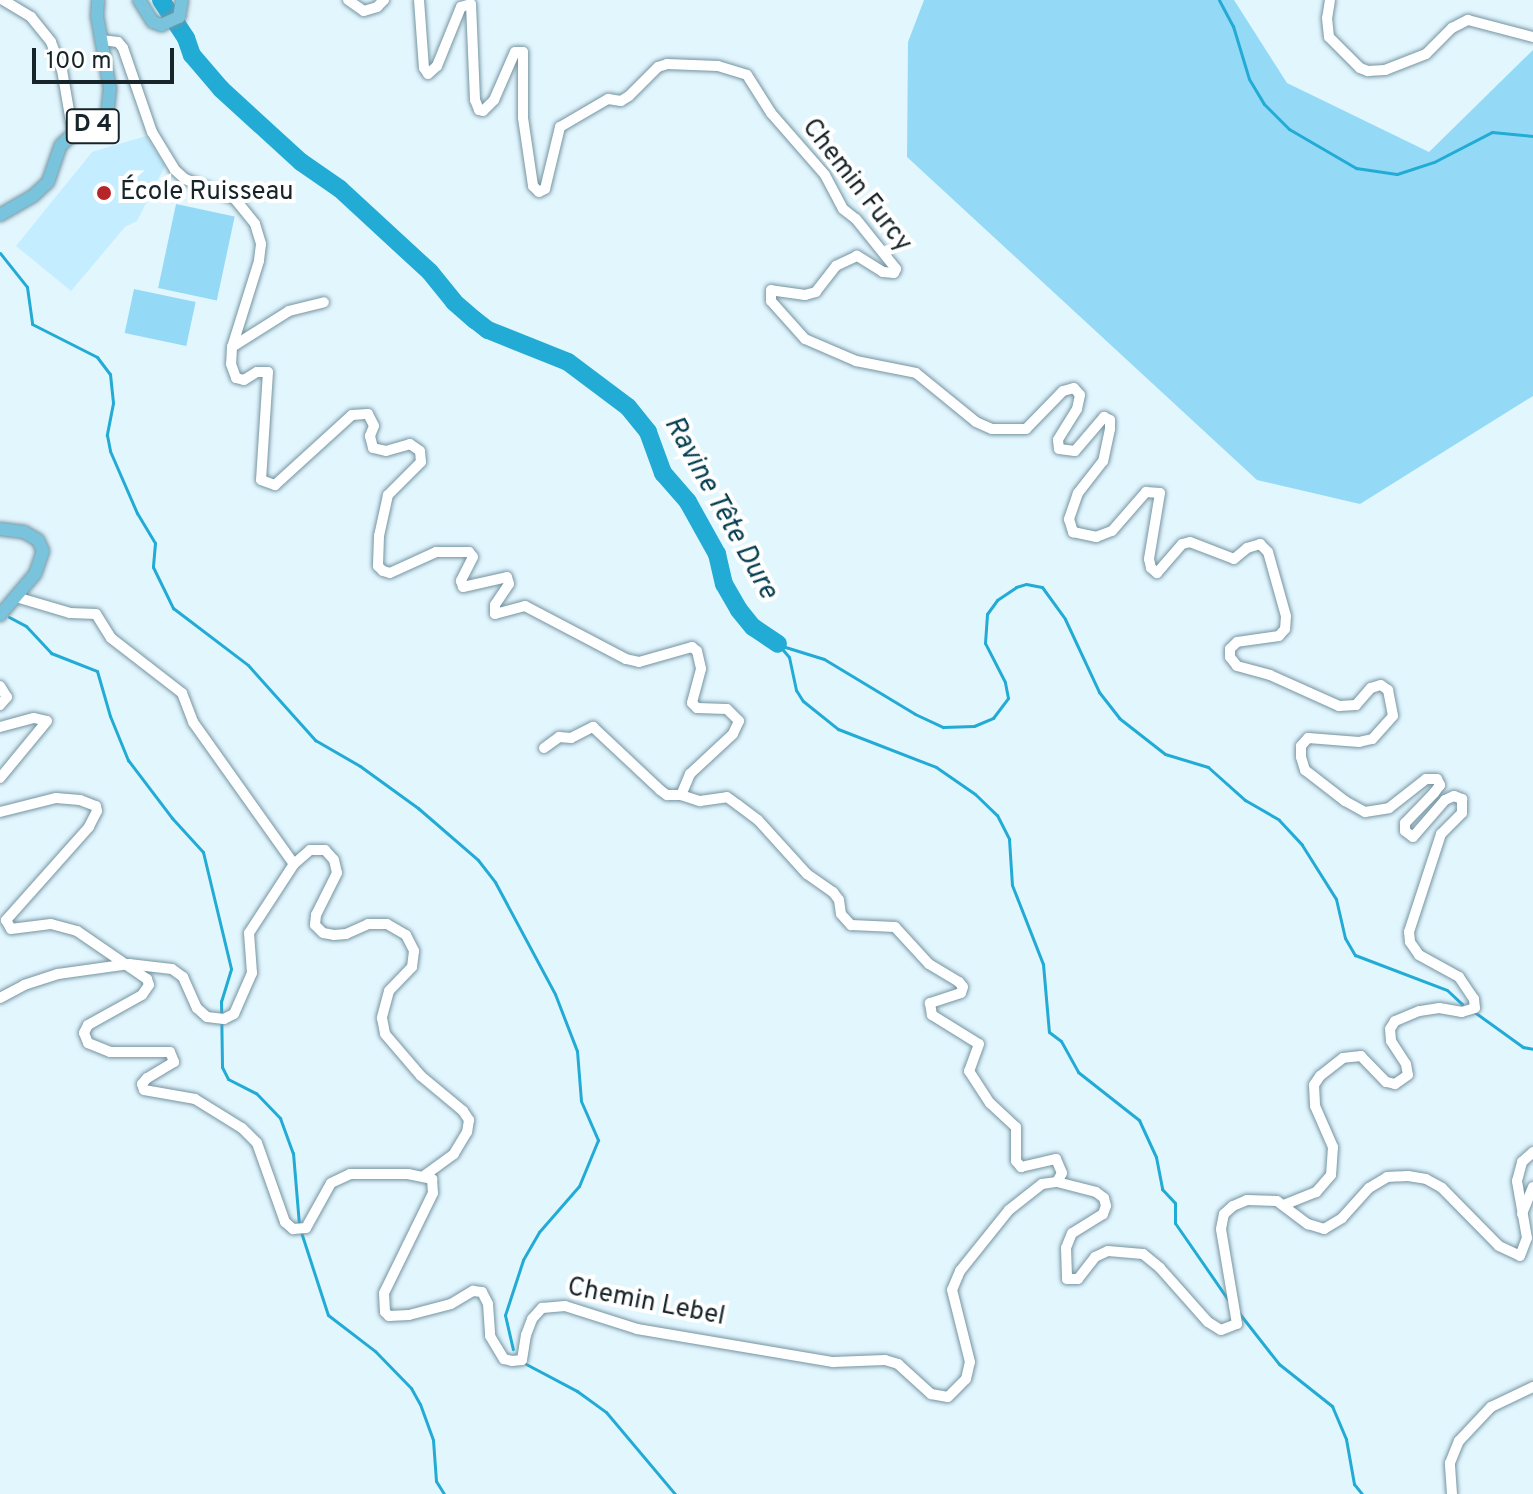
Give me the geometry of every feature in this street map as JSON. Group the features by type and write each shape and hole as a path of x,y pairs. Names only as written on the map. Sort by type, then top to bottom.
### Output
{"main road":[{"name":"D 4","path":"0,215 34,195 48,182 61,145 73,134 107,116 111,104 98,0"},
{"path":"139,0 146,15 161,25 179,17 182,0"},
{"path":"0,529 24,532 38,540 43,551 35,574 0,615"}],"street":[{"path":"3,0 31,17 51,42 62,70 73,134"},
{"path":"348,0 364,11 377,7 384,0"},
{"name":"Chemin Furcy","path":"419,0 424,68 428,74 437,66 461,7 471,4 475,100 479,110 483,111 494,100 515,52 523,52 523,118 535,190 545,189 560,127 608,99 621,101 644,79 667,64 718,66 747,75 771,113 825,175 843,209 856,219 896,269 894,273 883,272 857,256 836,266 816,292 805,295 771,290 771,301 805,339 856,361 916,373 976,422 992,429 1026,429 1063,391 1074,388 1080,395 1077,409 1058,440 1059,449 1075,451 1104,417 1110,420 1110,429 1103,461 1078,493 1069,519 1073,532 1096,537 1112,531 1132,506 1153,490 1160,493 1162,500 1149,559 1151,568 1157,573 1182,544 1190,542 1234,559 1247,548 1260,544 1268,552 1286,616 1285,629 1279,636 1237,642 1230,649 1230,657 1237,666 1270,675 1339,706 1356,705 1371,688 1381,685 1388,690 1393,702 1393,716 1372,739 1359,742 1308,738 1301,746 1305,770 1345,801 1365,812 1389,808 1426,779 1437,779 1440,785 1405,823 1405,831 1413,837 1419,834 1445,800 1454,796 1462,799 1462,813 1441,834 1409,932 1410,942 1419,955 1459,977 1474,999 1475,1008 1462,1012 1439,1008 1419,1011 1395,1021 1390,1029 1391,1041 1406,1064 1408,1075 1395,1084 1386,1082 1361,1056 1343,1058 1320,1076 1314,1085 1315,1106 1333,1147 1331,1175 1316,1192 1284,1205"},
{"path":"1330,0 1327,18 1329,37 1360,68 1368,71 1385,70 1426,54 1452,28 1468,20 1533,37"},
{"path":"101,40 118,42 123,48 152,132 175,170 185,179 235,199 255,224 261,244 255,282 232,347 231,364 236,378 244,380 257,372 268,372 259,472 266,484 275,485 352,415 361,412 372,419 373,448 386,451 410,444 420,451 421,462 392,487 388,495 379,536 378,566 383,571 390,573 436,552 469,552 473,557 461,581 463,587 507,577 509,584 495,605 495,614 525,606 626,659 639,662 692,647 697,651 701,669 692,703 697,708 727,709 739,721 733,734 690,774 681,795"},
{"path":"232,347 289,311 324,302"},
{"path":"16,597 70,613 96,614 111,638 182,693 193,722 294,864"},
{"path":"0,686 7,697 0,705"},
{"path":"0,727 34,718 47,721 0,778"},
{"path":"544,748 559,737 571,738 593,727 667,795 681,795 690,800 727,797 758,820 807,874 833,892 839,900 841,914 851,925 895,927 929,964 959,982 963,987 961,993 930,1003 932,1015 979,1044 969,1071 990,1103 1016,1127 1016,1161 1021,1167 1056,1159 1062,1173 1057,1182 1096,1192 1104,1198 1106,1206 1103,1214 1072,1233 1066,1248 1067,1279 1078,1279 1095,1257 1108,1251 1143,1254 1208,1322 1221,1330 1237,1324 1238,1311 1223,1248 1221,1229 1224,1214 1247,1200 1263,1199 1284,1205 1308,1224 1324,1229 1342,1218 1369,1188 1387,1177 1426,1179 1461,1206 1499,1246 1520,1256 1527,1238 1517,1181 1522,1162 1533,1152"},
{"path":"0,812 56,798 80,800 96,806 89,827 6,920 11,929 51,924 71,928 129,964 147,979 147,991 92,1022 84,1033 85,1038 94,1046 110,1052 170,1052 174,1062 147,1078 142,1084 144,1090 195,1099 242,1128 257,1143 285,1222 293,1229 306,1228 323,1193 337,1178 361,1173 424,1176 454,1154 469,1120 463,1111 421,1076 385,1034 382,1018 389,991 412,967 414,951 406,935 387,924 368,924 346,934 323,933 315,925 316,915 337,873 334,860 325,850 310,850 294,864 249,933 252,973 234,1014 224,1019 207,1017 197,1008 183,977 172,969 129,964 58,974 24,985 0,998"},
{"name":"Chemin Lebel","path":"424,1176 432,1179 435,1188 384,1293 383,1308 389,1316 451,1304 473,1291 482,1292 488,1304 490,1336 504,1359 512,1361 522,1360 529,1327 542,1308 565,1306 637,1329 833,1362 885,1360 898,1364 939,1397 948,1397 962,1385 970,1362 952,1290 960,1271 1009,1210 1033,1189 1057,1182"},
{"path":"1521,1216 1533,1187"},
{"path":"1452,1494 1450,1463 1459,1441 1491,1407 1533,1387"}],"shaded area":[{"path":"924,0 1234,0 1287,83 1429,152 1533,50 1533,396 1360,504 1257,480 907,157 908,42"},
{"name":"École Ruisseau","path":"146,136 165,166 137,221 125,227 71,291 16,246 92,152"},
{"path":"176,204 235,216 217,301 158,288"},
{"path":"134,289 196,302 186,346 125,333"}],"waterway":[{"name":"Ravine Tête Dure","path":"161,0 186,38 192,55 221,89 301,162 340,189 430,272 454,302 488,330 568,362 628,407 648,432 663,473 688,502 717,554 724,584 739,610 753,627 778,644"},
{"path":"1219,0 1233,26 1249,79 1264,104 1289,129 1356,168 1397,174 1434,162 1492,132 1533,136"},
{"path":"0,253 27,287 32,324 97,357 110,374 113,403 107,435 110,451 137,513 155,543 153,567 173,608 248,665 315,740 360,766 418,808 478,860 495,882 555,994 577,1051 581,1101 598,1140 579,1186 539,1232 523,1260 505,1315 513,1349"},
{"path":"782,646 824,659 915,714 943,727 974,726 993,718 1008,698 1005,682 985,643 987,614 997,600 1016,587 1026,584 1042,587 1065,619 1099,692 1119,718 1165,754 1208,767 1245,800 1279,820 1302,845 1336,899 1345,938 1355,955 1447,990 1462,1004"},
{"path":"9,617 26,626 51,653 97,671 110,716 128,760 172,818 203,852 231,969 221,1001 222,1067 228,1079 256,1093 280,1118 293,1153 299,1225"},
{"name":"Ravine Tête Dure","path":"778,644 789,657 796,690 803,701 838,729 936,767 975,794 997,815 1009,839 1012,885 1043,964 1049,1032 1061,1041 1078,1072 1139,1120 1156,1157 1162,1189 1175,1203 1175,1223 1229,1301"},
{"path":"1473,1011 1523,1047 1533,1049"},
{"path":"301,1232 328,1315 375,1351 411,1388 420,1404 433,1440 436,1481 444,1494"},
{"name":"Ravine Tête Dure","path":"1239,1313 1279,1364 1332,1406 1346,1439 1354,1484 1362,1494"},
{"path":"526,1364 577,1391 606,1412 675,1494"}],"place":[{"name":"École Ruisseau","path":"104,193"}]}
